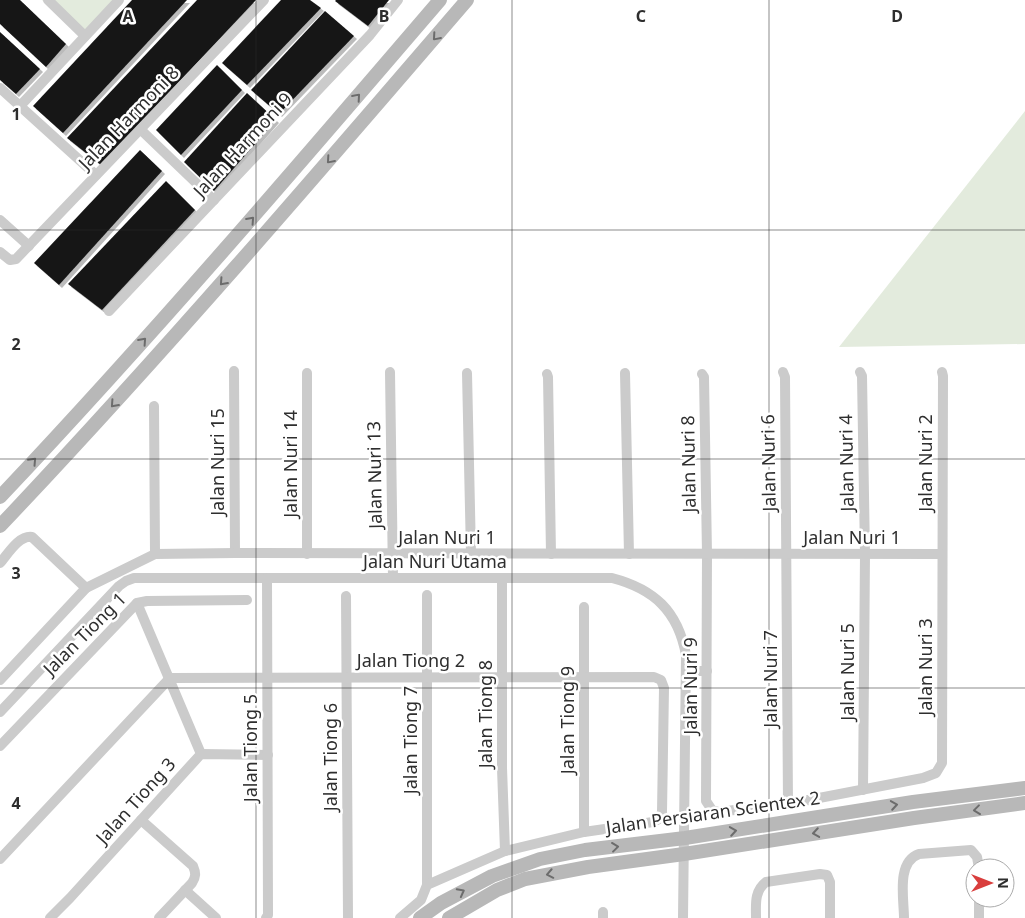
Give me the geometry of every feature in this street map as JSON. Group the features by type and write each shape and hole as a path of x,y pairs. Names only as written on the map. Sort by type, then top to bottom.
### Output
{"main road":[{"path":"0,497 253,218 440,0"},
{"path":"0,526 85,436 268,232 467,0"},
{"name":"Jalan Persiaran Scientex 2","path":"420,918 441,903 492,876 540,859 585,850 685,838 913,802 1025,788"},
{"name":"Jalan Persiaran Scientex 2","path":"449,918 497,890 525,879 588,867 914,818 1025,804"}],"street":[{"path":"48,0 85,36"},
{"path":"20,106 119,0"},
{"name":"Jalan Harmoni 8","path":"0,252 10,260 16,259 264,0"},
{"name":"Jalan Harmoni 9","path":"109,311 370,35 398,0"},
{"path":"0,88 96,176"},
{"path":"140,130 214,200"},
{"path":"0,220 28,246"},
{"name":"Jalan Nuri 15","path":"234,371 235,553"},
{"name":"Jalan Nuri 13","path":"390,372 393,578"},
{"name":"Jalan Nuri 6","path":"783,372 787,554"},
{"name":"Jalan Nuri 4","path":"860,372 862,376 865,554"},
{"name":"Jalan Nuri 2","path":"942,372 942,554"},
{"name":"Jalan Nuri 14","path":"307,373 307,554"},
{"path":"467,373 471,554"},
{"path":"625,373 629,554"},
{"path":"547,374 551,554"},
{"name":"Jalan Nuri 8","path":"702,374 704,377 707,554"},
{"path":"154,406 155,554"},
{"path":"0,563 22,539 28,536 32,537 86,588"},
{"name":"Jalan Nuri 1","path":"0,680 86,588 155,554 942,554"},
{"name":"Jalan Nuri 9","path":"707,554 706,801 712,810 718,812 788,804"},
{"name":"Jalan Nuri 7","path":"787,554 788,804"},
{"name":"Jalan Nuri 5","path":"863,790 865,554"},
{"name":"Jalan Nuri 3","path":"863,790 931,776 939,770 942,763 942,554"},
{"name":"Jalan Nuri Utama","path":"0,712 119,586 126,581 139,577 612,578 630,582 657,599 669,612 684,641 687,671 683,918"},
{"name":"Jalan Tiong 5","path":"267,578 270,917"},
{"name":"Jalan Tiong 8","path":"502,578 504,851"},
{"name":"Jalan Tiong 7","path":"427,595 427,886"},
{"name":"Jalan Tiong 6","path":"346,596 348,918"},
{"name":"Jalan Tiong 1","path":"0,746 137,603 147,600 247,600"},
{"path":"137,603 201,754"},
{"name":"Jalan Tiong 9","path":"584,607 584,832"},
{"path":"687,671 707,671"},
{"name":"Jalan Tiong 2","path":"170,678 502,677 652,678 661,680 664,688 661,816 656,821 584,832"},
{"path":"0,859 170,678"},
{"name":"Jalan Tiong 3","path":"50,918 201,754 268,755"},
{"path":"788,804 863,790"},
{"path":"141,820 193,866 195,871 194,880 160,918"},
{"path":"400,918 421,900 427,886 504,851 584,832"},
{"path":"904,918 906,865 913,856 965,849 971,850 977,858"},
{"path":"756,918 756,899 759,887 766,882 820,874 828,875 830,882 830,918"},
{"path":"185,890 216,918"}],"shaded area":[{"path":"42,0 116,0 83,36"},
{"path":"1025,111 1025,344 839,347"}],"building":[{"path":"0,0 20,0 66,44 46,67 0,24"},
{"path":"132,0 187,0 63,133 33,106"},
{"path":"197,0 256,0 101,165 67,138"},
{"path":"281,0 310,0 321,8 247,85 222,63"},
{"path":"336,0 389,0 368,26"},
{"path":"325,11 354,36 279,114 251,90"},
{"path":"0,32 40,69 16,94 0,80"},
{"path":"217,65 242,90 181,155 156,130"},
{"path":"247,93 276,120 214,191 184,162"},
{"path":"140,150 162,171 59,285 34,263"},
{"path":"166,181 195,210 102,310 68,284"}]}
